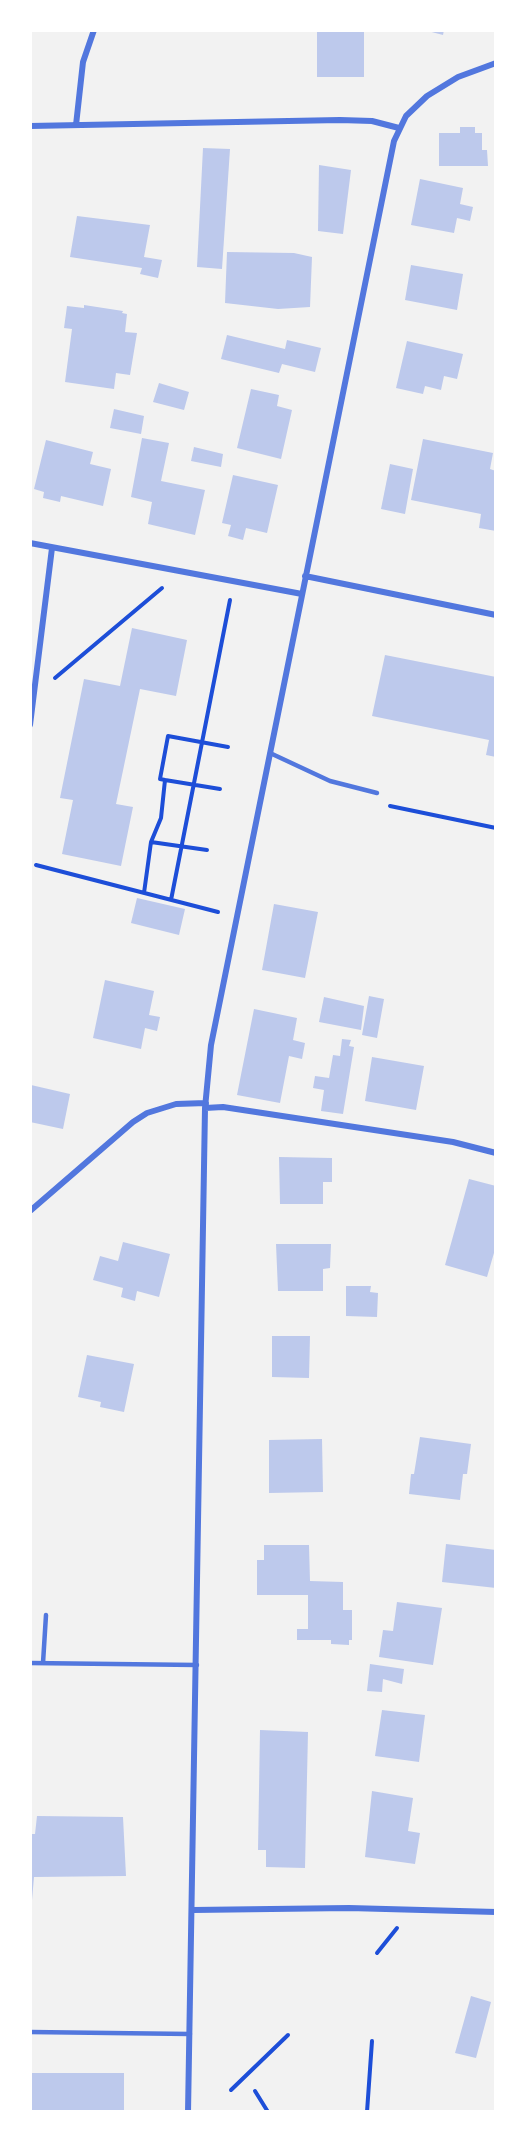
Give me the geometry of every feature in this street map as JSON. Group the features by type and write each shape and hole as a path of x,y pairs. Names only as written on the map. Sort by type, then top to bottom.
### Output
{"street":[{"path":"76,125 82,70 94,30"},
{"path":"188,2112 205,1105 215,1024 379,209 399,128 411,110 427,96 458,77 496,63"},
{"path":"30,126 351,120 372,121 399,128"},
{"path":"30,543 302,594"},
{"path":"30,725 52,548"},
{"path":"305,576 496,615"},
{"path":"30,1211 133,1122 147,1113 176,1104 224,1107 442,1140 496,1153"},
{"path":"193,1910 496,1911"}],"lane":[{"path":"270,753 330,781 377,793"},
{"path":"44,1663 46,1615"},
{"path":"30,1663 196,1665"},
{"path":"30,2032 190,2034"}],"path":[{"path":"54,678 165,585"},
{"path":"171,900 231,596"},
{"path":"220,789 160,779 168,736 228,747"},
{"path":"144,893 151,842 161,818 165,780"},
{"path":"390,807 496,828"},
{"path":"151,842 207,850"},
{"path":"36,865 218,912"},
{"path":"376,1953 412,1910"},
{"path":"231,2090 288,2035"},
{"path":"367,2112 372,2041"},
{"path":"255,2091 268,2112"}],"building":[{"path":"317,30 364,30 364,77 317,77"},
{"path":"424,30 444,30 443,35"},
{"path":"460,127 475,127 475,133 482,133 482,150 487,150 488,166 439,166 439,133 460,133"},
{"path":"203,148 230,149 222,269 197,267"},
{"path":"319,165 351,170 343,234 318,231"},
{"path":"420,179 463,188 460,204 473,207 470,221 457,218 454,233 411,225"},
{"path":"77,216 150,225 144,257 162,260 158,278 140,274 142,268 70,257"},
{"path":"227,252 294,253 312,257 310,307 278,309 225,303"},
{"path":"411,265 463,274 457,310 405,300"},
{"path":"84,305 123,311 122,313 127,314 125,332 137,333 130,375 116,373 114,389 65,382 72,329 64,328 67,306 84,308"},
{"path":"227,335 285,349 287,340 321,348 315,372 282,364 279,373 221,359"},
{"path":"407,341 463,354 457,379 444,376 441,390 425,386 423,394 396,388"},
{"path":"159,383 189,392 184,410 153,402"},
{"path":"251,389 279,395 277,406 292,410 281,459 237,448"},
{"path":"114,409 144,416 141,434 110,428"},
{"path":"142,438 169,443 161,481 205,490 195,535 148,524 152,502 131,497"},
{"path":"423,439 493,453 490,469 496,471 496,531 479,528 481,514 411,500"},
{"path":"46,440 93,452 90,464 111,469 103,506 61,496 60,502 43,498 44,492 34,489"},
{"path":"194,447 223,454 221,467 191,461"},
{"path":"390,464 413,469 405,514 381,509"},
{"path":"233,475 278,485 267,533 246,528 243,540 228,536 231,525 222,523"},
{"path":"132,628 187,640 176,696 140,689 116,804 133,807 121,866 62,854 73,800 60,798 84,679 120,686"},
{"path":"385,655 496,677 496,757 486,755 489,740 372,716"},
{"path":"137,898 185,909 179,935 131,923"},
{"path":"274,904 318,912 305,978 262,970"},
{"path":"105,980 154,991 149,1015 160,1017 157,1031 145,1028 141,1049 93,1038"},
{"path":"369,996 384,999 377,1038 362,1035"},
{"path":"324,997 364,1006 361,1030 319,1022"},
{"path":"254,1009 297,1018 293,1040 305,1043 302,1059 289,1056 280,1103 237,1095"},
{"path":"342,1039 351,1040 349,1046 354,1047 343,1114 321,1111 324,1090 313,1088 315,1076 329,1078 333,1055 340,1056"},
{"path":"372,1057 424,1066 416,1110 365,1101"},
{"path":"31,1085 70,1094 63,1129 30,1122"},
{"path":"279,1157 332,1158 332,1182 323,1182 323,1204 280,1204"},
{"path":"469,1179 496,1186 496,1246 487,1277 445,1265"},
{"path":"123,1242 170,1254 159,1297 137,1291 135,1301 121,1297 123,1288 93,1280 100,1256 118,1261"},
{"path":"276,1244 331,1244 330,1268 323,1269 323,1291 278,1291"},
{"path":"346,1286 371,1286 370,1292 378,1293 377,1317 346,1316"},
{"path":"272,1336 310,1336 309,1378 272,1377"},
{"path":"87,1355 134,1364 124,1412 100,1407 101,1402 78,1397"},
{"path":"420,1437 471,1444 467,1474 463,1474 460,1500 409,1494 411,1474 414,1474"},
{"path":"322,1439 323,1492 269,1493 269,1440"},
{"path":"446,1544 496,1550 496,1588 442,1582"},
{"path":"264,1545 309,1545 310,1581 343,1582 343,1610 352,1610 352,1640 349,1640 349,1645 331,1644 331,1640 297,1640 297,1629 308,1629 308,1595 257,1595 257,1560 264,1560"},
{"path":"397,1602 442,1608 433,1665 379,1657 383,1630 393,1631"},
{"path":"370,1664 404,1669 402,1684 383,1679 382,1692 367,1691"},
{"path":"382,1710 425,1715 419,1762 375,1756"},
{"path":"260,1730 308,1732 305,1868 266,1867 266,1850 258,1850"},
{"path":"372,1791 413,1798 408,1831 420,1833 415,1864 365,1857"},
{"path":"37,1816 123,1817 126,1876 34,1877 32,1900 30,1900 30,1834 35,1834"},
{"path":"471,1996 491,2002 476,2058 455,2053"},
{"path":"30,2073 124,2073 124,2112 30,2112"}]}
